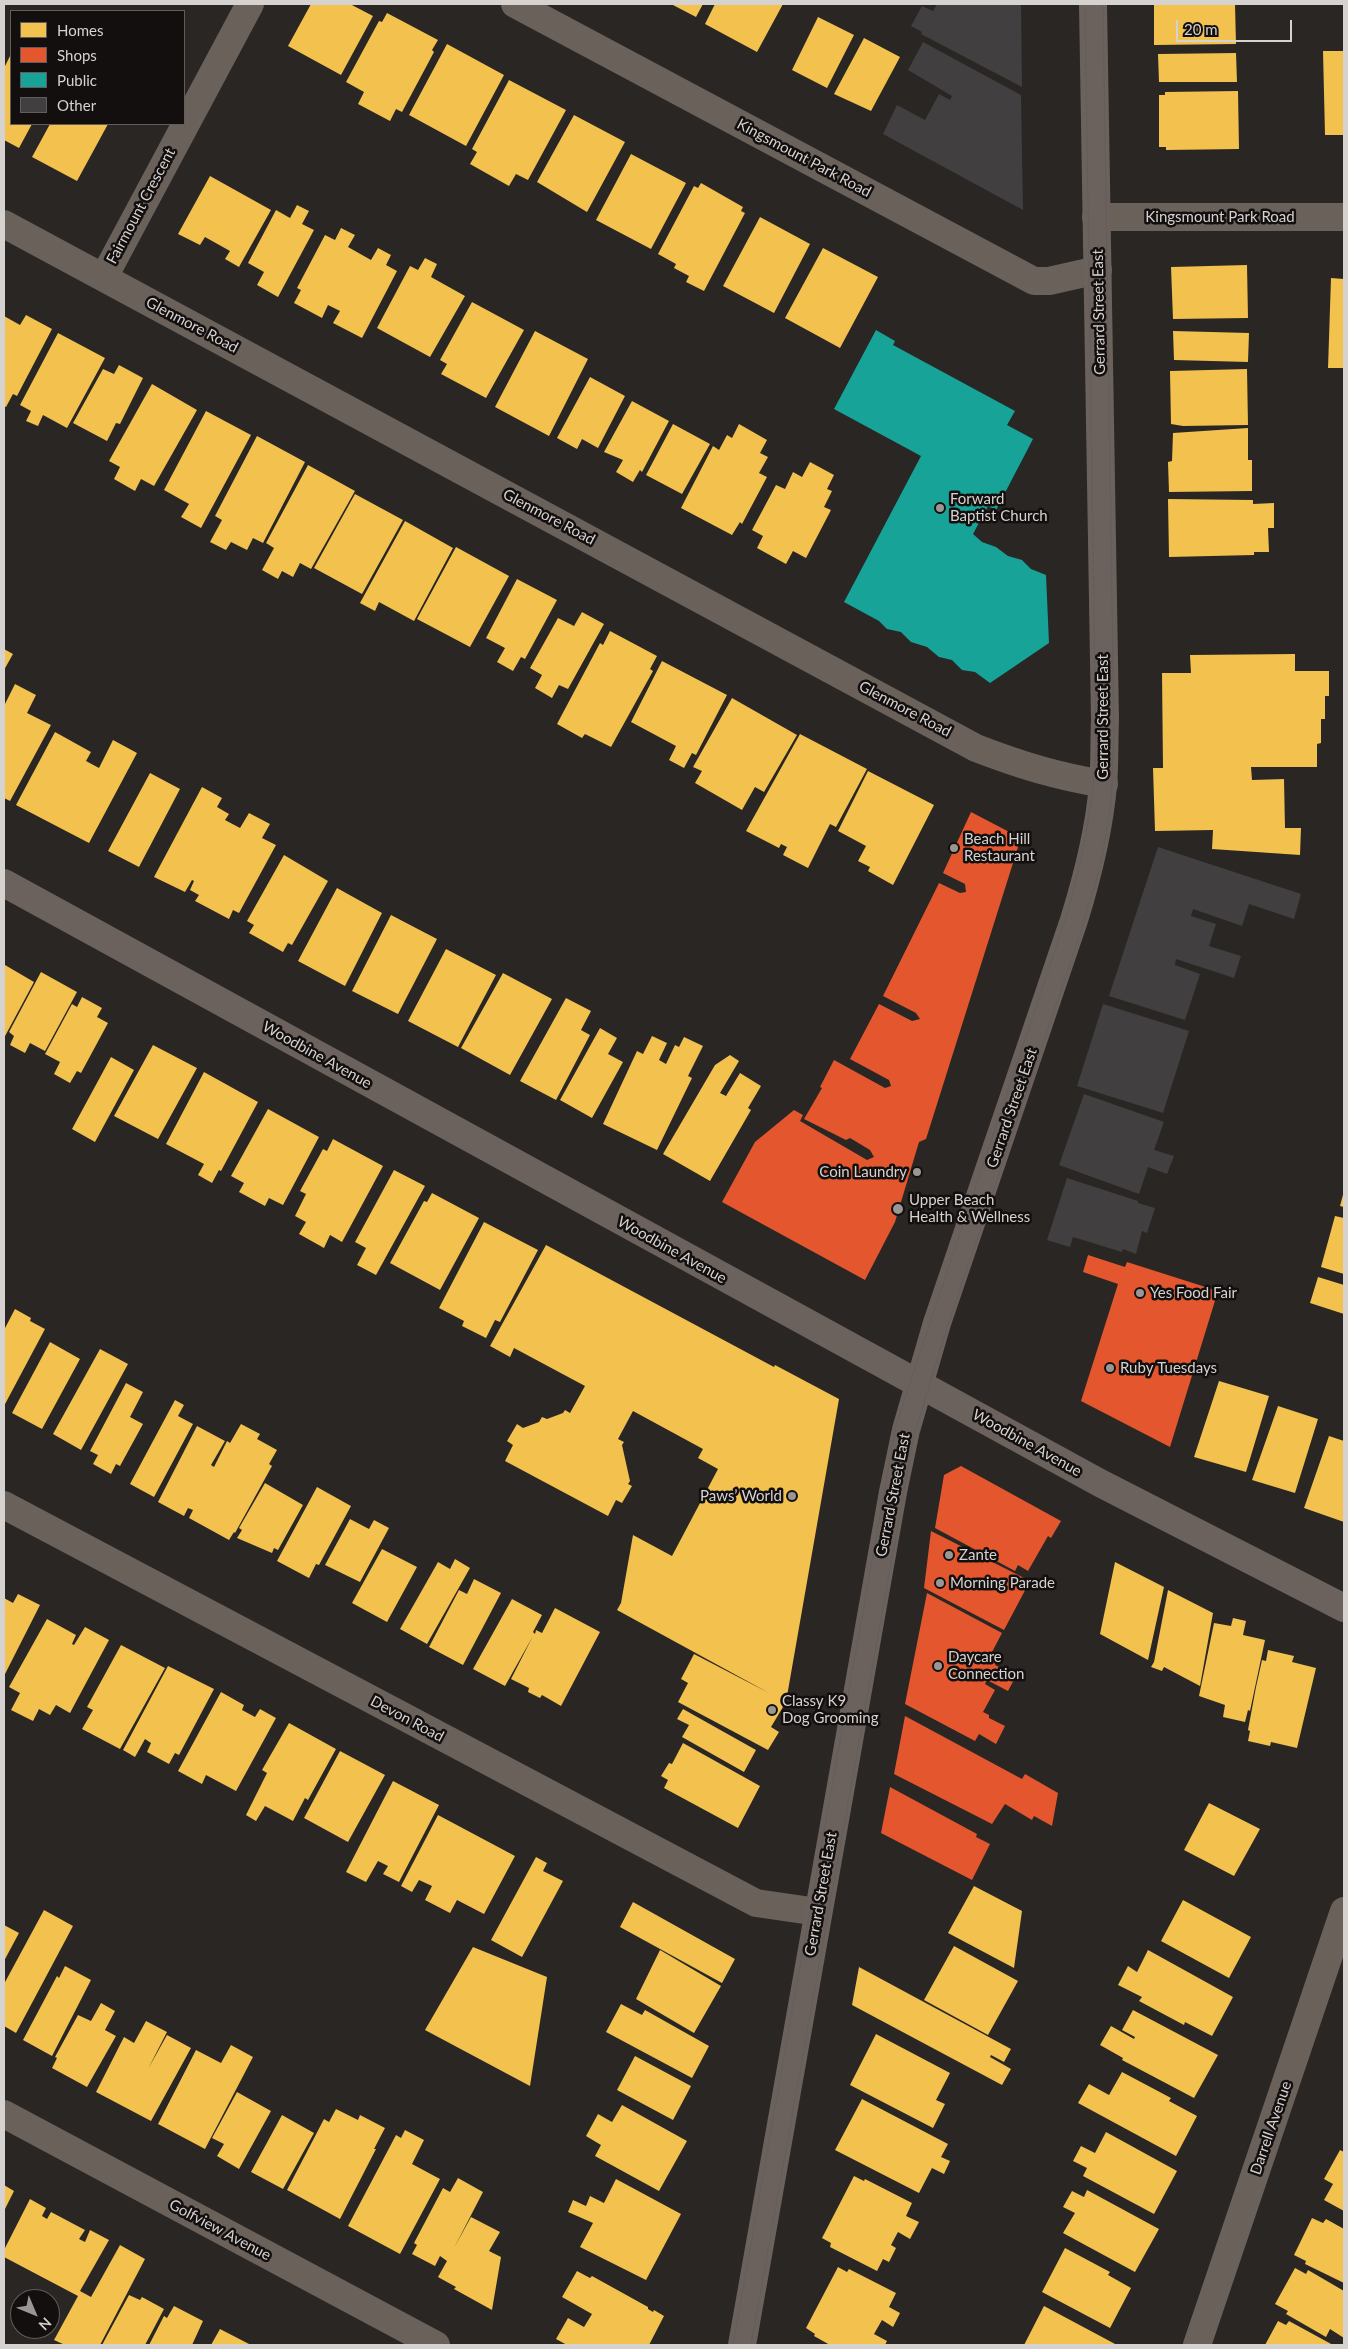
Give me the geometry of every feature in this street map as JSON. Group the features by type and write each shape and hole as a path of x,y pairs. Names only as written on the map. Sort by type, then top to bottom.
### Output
{"main road":[{"name":"Gerrard Street East","path":"742,2345 892,1492 906,1430 919,1383 1074,920 1088,875 1098,828 1104,784 1104,720 1093,4"},
{"name":"Woodbine Avenue","path":"4,883 826,1334 919,1383 1100,1484 1344,1608"}],"street":[{"name":"Fairmount Crescent","path":"104,277 250,4"},
{"name":"Kingsmount Park Road","path":"515,4 1034,281 1049,281 1098,270"},
{"name":"Kingsmount Park Road","path":"1096,217 1344,217"},
{"name":"Glenmore Road","path":"4,224 976,748 1028,768 1067,778 1104,784"},
{"name":"Devon Road","path":"4,1505 756,1903 818,1912"},
{"name":"Darrell Avenue","path":"1197,2345 1344,1911"},
{"name":"Golfview Avenue","path":"4,2114 436,2345"}],"building: Homes":[{"path":"311,4 350,4 373,16 341,75 288,46"},
{"path":"671,4 703,4 696,17"},
{"path":"715,4 783,4 757,52 705,24"},
{"path":"1154,4 1235,4 1236,44 1154,45"},
{"path":"387,13 438,40 432,50 434,52 402,112 396,109 390,121 358,104 364,92 346,82 379,21 382,22"},
{"path":"818,17 854,35 827,88 792,70"},
{"path":"864,38 900,57 871,111 834,94"},
{"path":"447,44 504,75 466,146 409,115"},
{"path":"1323,51 1344,51 1344,135 1325,135"},
{"path":"1236,53 1237,82 1159,82 1158,54"},
{"path":"10,56 10,125 31,125 19,148 4,140 4,68"},
{"path":"509,80 566,110 528,180 516,174 509,186 470,164 477,152 472,149"},
{"path":"1238,91 1239,149 1166,150 1166,147 1159,147 1159,95 1165,95 1165,92"},
{"path":"574,115 625,142 587,212 537,182"},
{"path":"49,125 107,125 77,181 32,157"},
{"path":"631,154 686,183 651,249 596,220"},
{"path":"210,176 271,210 239,267 225,259 230,251 205,237 200,245 178,234"},
{"path":"701,183 743,207 741,211 745,213 704,291 686,282 689,276 674,268 676,264 658,254 694,186 698,188"},
{"path":"297,205 309,211 302,224 314,230 278,297 257,285 264,272 248,263 276,210 290,218"},
{"path":"760,217 810,244 774,313 723,286"},
{"path":"341,228 355,235 348,247 371,260 378,248 391,255 386,265 397,271 362,338 333,323 340,311 328,305 322,318 294,303 301,290 297,288 325,235 335,240"},
{"path":"823,248 878,277 840,348 785,318"},
{"path":"425,258 437,264 431,277 465,296 430,357 377,328 410,266 418,270"},
{"path":"1247,265 1248,318 1173,319 1171,267"},
{"path":"1331,278 1344,279 1344,368 1328,368"},
{"path":"472,302 524,330 486,398 441,374 447,364 440,360"},
{"path":"26,315 52,329 17,396 13,394 6,407 4,406 4,316 20,325"},
{"path":"535,331 588,359 549,436 495,407"},
{"path":"1173,331 1249,333 1248,362 1174,360"},
{"path":"58,333 105,358 67,428 43,415 38,426 26,421 31,411 20,405"},
{"path":"119,365 143,378 120,424 116,423 107,441 73,423 103,369 114,374"},
{"path":"1247,369 1248,425 1183,426 1171,424 1170,371"},
{"path":"590,377 625,396 598,448 582,439 577,449 557,438"},
{"path":"152,384 197,410 154,486 141,479 135,491 114,479 120,467 109,461"},
{"path":"632,401 669,421 642,472 640,470 633,482 616,472 623,460 604,452"},
{"path":"206,411 251,435 201,528 181,517 189,504 164,490"},
{"path":"673,424 710,444 682,494 646,475"},
{"path":"739,424 767,440 760,453 768,457 759,473 767,477 742,524 740,522 732,535 681,508 713,446 719,450 727,435 732,438"},
{"path":"1248,428 1248,460 1252,460 1252,491 1169,492 1168,462 1172,461 1173,433"},
{"path":"257,436 305,462 263,543 253,538 247,550 231,542 226,550 210,542 222,520 215,516"},
{"path":"810,462 834,475 827,489 832,491 824,507 831,510 806,558 793,551 786,564 757,548 763,536 752,530 776,485 785,489 793,472 802,477"},
{"path":"308,465 355,491 311,569 300,563 293,577 282,571 278,579 262,570 274,548 266,543"},
{"path":"355,494 403,520 362,594 314,568"},
{"path":"1168,499 1253,500 1253,504 1274,503 1274,528 1268,528 1269,552 1254,552 1254,555 1169,557"},
{"path":"405,521 453,548 414,621 379,602 375,611 360,603"},
{"path":"456,547 509,576 470,647 417,619"},
{"path":"517,579 557,600 525,659 521,657 513,671 497,662 505,648 486,638"},
{"path":"582,612 604,624 568,689 559,685 552,698 535,688 542,675 530,668 558,618 574,626"},
{"path":"610,631 657,656 650,669 653,671 611,747 585,734 582,738 557,724 600,643 603,645"},
{"path":"4,649 13,654 4,670"},
{"path":"1295,654 1295,671 1329,671 1329,696 1325,696 1325,719 1321,719 1321,743 1317,744 1317,767 1251,767 1252,780 1284,779 1285,828 1301,828 1300,855 1212,849 1213,830 1155,831 1153,768 1163,768 1162,673 1191,673 1190,655"},
{"path":"662,661 727,695 696,755 692,753 684,768 669,760 676,746 631,722"},
{"path":"15,684 36,695 27,713 51,725 10,801 4,798 4,706"},
{"path":"732,698 797,735 764,792 755,787 742,810 695,783 702,771 693,767"},
{"path":"55,732 91,752 86,761 99,768 113,740 137,753 89,843 16,805"},
{"path":"800,734 867,769 836,827 830,824 808,868 783,855 787,847 781,844 779,848 746,831"},
{"path":"868,771 934,805 893,885 868,871 870,867 858,861 866,846 838,831"},
{"path":"150,773 180,789 139,867 108,851"},
{"path":"202,787 222,798 217,807 229,814 225,820 240,828 249,813 270,824 262,838 276,845 239,913 233,910 229,919 195,901 199,895 190,890 194,881 192,880 185,892 154,877"},
{"path":"284,855 328,881 292,945 288,943 283,952 249,933 254,925 247,921"},
{"path":"337,888 382,913 345,986 298,961"},
{"path":"391,915 437,939 398,1014 352,991"},
{"path":"446,949 496,975 458,1047 408,1021"},
{"path":"5,965 34,982 4,1038 4,968"},
{"path":"41,972 77,992 45,1051 30,1043 25,1053 10,1045 14,1036 9,1032"},
{"path":"503,973 552,999 510,1075 461,1048"},
{"path":"82,997 102,1008 97,1017 108,1023 81,1073 77,1071 70,1083 54,1074 60,1062 45,1054 72,1004 77,1007"},
{"path":"566,998 591,1011 581,1030 590,1035 556,1100 520,1081"},
{"path":"600,1028 617,1038 608,1054 623,1062 592,1118 560,1100"},
{"path":"652,1036 667,1043 659,1060 666,1064 675,1045 679,1047 684,1037 703,1046 688,1076 692,1078 657,1150 603,1124 637,1051 643,1054"},
{"path":"153,1045 197,1068 158,1139 114,1116"},
{"path":"730,1055 739,1061 720,1093 726,1096 740,1073 761,1086 748,1108 751,1110 710,1181 663,1154 715,1065"},
{"path":"111,1057 134,1070 95,1142 72,1129"},
{"path":"204,1072 258,1102 221,1171 219,1170 212,1183 198,1175 204,1164 166,1144"},
{"path":"268,1109 319,1137 283,1205 269,1198 265,1206 239,1192 244,1183 231,1176"},
{"path":"333,1139 383,1166 342,1242 330,1235 324,1248 299,1234 306,1222 295,1216 306,1194 300,1191 323,1149 327,1151"},
{"path":"394,1170 425,1186 376,1275 357,1265 366,1248 355,1242"},
{"path":"1344,1191 1344,1207 1340,1206"},
{"path":"432,1193 479,1218 440,1290 390,1263 424,1201 427,1202"},
{"path":"1335,1216 1344,1218 1344,1274 1321,1267"},
{"path":"484,1222 538,1250 500,1322 495,1320 486,1338 462,1326 464,1321 439,1308"},
{"path":"546,1245 774,1367 775,1365 839,1399 786,1702 771,1727 779,1732 768,1750 678,1702 688,1683 681,1679 694,1654 769,1693 617,1610 621,1603 633,1535 672,1556 718,1469 698,1458 703,1449 633,1411 618,1439 624,1442 622,1445 630,1481 628,1484 632,1486 622,1503 616,1500 608,1516 505,1461 513,1445 507,1441 517,1424 523,1428 539,1422 542,1417 547,1419 563,1413 565,1410 570,1413 585,1386 514,1348 510,1357 490,1346"},
{"path":"1318,1277 1344,1285 1344,1314 1310,1303"},
{"path":"15,1309 31,1318 30,1321 45,1329 4,1406 4,1330"},
{"path":"50,1342 80,1359 42,1429 12,1413"},
{"path":"100,1349 128,1364 81,1450 53,1434"},
{"path":"1219,1381 1269,1396 1246,1472 1194,1457"},
{"path":"126,1383 143,1392 130,1417 143,1424 120,1466 116,1464 111,1474 93,1464 98,1455 90,1451"},
{"path":"175,1400 184,1405 178,1416 193,1424 154,1497 130,1484"},
{"path":"1278,1406 1318,1419 1295,1493 1252,1480"},
{"path":"241,1424 260,1434 257,1439 277,1450 269,1464 272,1466 235,1533 229,1540 189,1518 193,1510 188,1508 184,1516 158,1502 197,1426 225,1441 211,1465 214,1467 227,1441 230,1443"},
{"path":"1329,1436 1344,1441 1344,1522 1304,1508"},
{"path":"265,1483 303,1505 278,1550 274,1548 272,1553 237,1538 242,1530 239,1528"},
{"path":"317,1487 351,1506 319,1565 316,1564 309,1578 277,1561"},
{"path":"350,1519 369,1529 374,1520 389,1528 360,1582 325,1565"},
{"path":"382,1549 417,1567 387,1622 352,1603"},
{"path":"455,1559 470,1568 427,1644 400,1629 438,1562 450,1569"},
{"path":"1115,1562 1164,1587 1148,1660 1100,1634"},
{"path":"474,1579 501,1593 463,1665 429,1647 459,1590 467,1594"},
{"path":"1168,1590 1213,1613 1200,1686 1164,1667 1162,1671 1151,1667 1154,1662"},
{"path":"18,1594 40,1605 4,1676 4,1598 13,1603"},
{"path":"512,1599 542,1615 533,1632 535,1634 536,1630 542,1633 555,1608 600,1632 561,1706 542,1695 540,1698 528,1692 529,1688 511,1679 533,1636 505,1686 473,1669"},
{"path":"1233,1618 1246,1621 1243,1635 1265,1640 1250,1711 1248,1710 1245,1722 1223,1717 1225,1705 1199,1696 1214,1623 1231,1626"},
{"path":"47,1619 76,1635 72,1644 74,1645 85,1627 109,1640 70,1713 56,1705 50,1715 39,1709 33,1721 11,1710 20,1693 9,1687"},
{"path":"121,1645 165,1668 120,1749 82,1729 93,1710 87,1707"},
{"path":"1268,1650 1294,1656 1292,1662 1316,1668 1297,1748 1271,1742 1270,1746 1248,1741 1250,1731 1248,1730 1256,1687 1262,1660 1266,1661"},
{"path":"168,1666 214,1689 179,1755 175,1753 169,1764 147,1752 151,1743 145,1739 135,1757 123,1750"},
{"path":"221,1692 244,1705 242,1710 255,1717 260,1709 276,1718 236,1791 206,1775 202,1784 178,1771"},
{"path":"683,1709 756,1750 744,1772 682,1737 689,1725 677,1719"},
{"path":"289,1723 336,1749 308,1800 305,1798 293,1821 265,1806 256,1821 246,1815 267,1773 262,1770"},
{"path":"683,1743 760,1786 738,1828 664,1788 668,1780 661,1776 669,1763 672,1764"},
{"path":"340,1751 385,1775 348,1842 304,1818"},
{"path":"393,1781 439,1805 399,1882 383,1874 388,1866 378,1861 366,1882 346,1872"},
{"path":"1209,1803 1260,1829 1234,1876 1184,1850"},
{"path":"438,1815 515,1856 484,1914 457,1900 450,1913 425,1900 432,1886 419,1880 412,1892 401,1886"},
{"path":"536,1857 547,1863 543,1871 563,1881 522,1957 491,1940"},
{"path":"974,1886 1022,1911 1014,1968 948,1933"},
{"path":"1183,1900 1251,1937 1229,1978 1161,1941"},
{"path":"633,1902 735,1959 722,1983 620,1927"},
{"path":"44,1910 73,1926 16,2033 4,2026 4,1984"},
{"path":"4,1925 19,1933 4,1961"},
{"path":"954,1946 1018,1981 988,2035 924,2000"},
{"path":"473,1947 547,1977 530,2086 425,2030"},
{"path":"660,1950 721,1986 694,2033 636,1999"},
{"path":"1148,1950 1233,1997 1212,2036 1185,2022 1184,2025 1139,2001 1142,1997 1118,1985 1128,1966 1137,1972"},
{"path":"65,1966 91,1980 52,2056 23,2040 57,1976 59,1978"},
{"path":"859,1967 1011,2049 1004,2062 991,2055 990,2057 1011,2069 1002,2085 852,2005"},
{"path":"101,2003 115,2011 105,2030 116,2036 87,2087 52,2068 57,2058 55,2057 78,2015 91,2021"},
{"path":"621,2004 642,2015 645,2010 709,2046 692,2078 606,2032"},
{"path":"1133,2010 1218,2055 1194,2098 1122,2060 1123,2058 1100,2045 1111,2026 1134,2039 1135,2037 1122,2030"},
{"path":"146,2021 167,2032 148,2069 167,2035 191,2048 151,2121 96,2092 124,2037 134,2043"},
{"path":"876,2034 950,2073 936,2100 945,2104 933,2128 850,2085"},
{"path":"231,2045 253,2057 205,2149 158,2124 196,2050 221,2063"},
{"path":"635,2056 691,2086 673,2120 617,2090"},
{"path":"1122,2072 1171,2098 1169,2101 1197,2116 1176,2156 1078,2103 1089,2084 1109,2095"},
{"path":"237,2092 271,2111 239,2169 217,2156 224,2144 212,2138"},
{"path":"862,2099 948,2144 941,2157 950,2161 944,2174 932,2168 919,2193 835,2150"},
{"path":"622,2105 687,2141 659,2191 595,2156 601,2145 586,2136 598,2114 612,2122"},
{"path":"336,2109 358,2120 360,2115 385,2128 340,2219 287,2190 324,2119 329,2122"},
{"path":"282,2115 314,2133 283,2189 251,2172"},
{"path":"405,2130 424,2140 412,2164 440,2179 400,2254 348,2226 396,2135 401,2138"},
{"path":"1106,2132 1177,2171 1154,2214 1083,2176 1087,2168 1073,2161 1081,2146 1095,2153"},
{"path":"1340,2150 1344,2152 1344,2211 1324,2200 1333,2184 1324,2179"},
{"path":"854,2176 864,2181 865,2179 912,2203 906,2216 919,2222 910,2239 898,2232 891,2245 896,2248 889,2262 883,2259 877,2271 830,2247 831,2243 822,2238"},
{"path":"458,2178 483,2192 454,2248 471,2217 500,2232 489,2251 501,2257 492,2310 454,2289 456,2287 438,2277 447,2261 440,2256 435,2266 412,2254 417,2245 414,2243 443,2188 450,2192"},
{"path":"616,2179 681,2214 646,2280 580,2247 593,2223 568,2212 573,2200 586,2206 590,2196 604,2203"},
{"path":"4,2185 14,2191 4,2211"},
{"path":"1087,2190 1159,2229 1135,2272 1063,2233 1075,2213 1063,2207 1072,2191 1084,2197"},
{"path":"30,2199 46,2208 42,2216 47,2219 51,2212 85,2230 79,2239 85,2242 90,2230 109,2240 80,2291 91,2297 120,2245 145,2259 100,2345 65,2345 54,2340 60,2339 60,2329 78,2296 4,2257 4,2250"},
{"path":"1312,2218 1323,2223 1326,2219 1344,2229 1344,2283 1305,2264 1306,2261 1294,2255"},
{"path":"1065,2248 1110,2272 1108,2275 1131,2288 1110,2328 1042,2292"},
{"path":"838,2267 847,2272 849,2269 896,2293 889,2307 900,2313 893,2327 882,2320 874,2334 887,2341 885,2345 830,2345 814,2336 815,2334 806,2328"},
{"path":"1295,2268 1306,2274 1308,2270 1344,2291 1344,2338 1330,2329 1326,2337 1286,2314 1288,2311 1275,2304"},
{"path":"577,2271 590,2278 592,2276 648,2307 653,2312 654,2310 664,2316 649,2345 567,2345 556,2339 568,2318 584,2327 592,2314 562,2297"},
{"path":"129,2295 140,2300 142,2297 164,2309 145,2345 102,2345"},
{"path":"174,2306 203,2321 192,2345 149,2345 164,2316 167,2318"},
{"path":"1044,2306 1117,2345 1024,2345"},
{"path":"1278,2321 1286,2325 1289,2321 1333,2345 1265,2345"},
{"path":"220,2329 251,2345 211,2345"}],"building: Shops":[{"path":"971,812 1017,836 1019,844 926,1139 919,1142 895,1222 865,1280 722,1202 755,1142 794,1110 803,1115 800,1121 867,1160 874,1157 870,1150 850,1138 846,1140 804,1119 822,1088 820,1087 834,1060 885,1088 891,1086 889,1080 850,1059 879,1004 912,1021 920,1019 916,1013 883,996 939,883 960,893 966,892 965,884 943,873"},
{"path":"1088,1255 1125,1267 1127,1262 1218,1291 1170,1447 1081,1401 1118,1284 1083,1272"},
{"path":"961,1466 1061,1521 1051,1538 1048,1536 1028,1571 1018,1565 1015,1571 935,1528 944,1475"},
{"path":"931,1531 1030,1581 1004,1630 924,1588"},
{"path":"927,1593 1002,1633 991,1654 999,1658 995,1665 1016,1676 1008,1691 987,1680 985,1684 995,1690 983,1712 989,1715 989,1718 1005,1726 996,1744 979,1734 975,1741 905,1704"},
{"path":"905,1716 1022,1779 1025,1774 1058,1793 1052,1826 1034,1816 1032,1820 1005,1804 992,1824 894,1774"},
{"path":"890,1787 977,1834 976,1837 990,1844 972,1880 881,1833"}],"building: Public":[{"name":"Forward Baptist Church","path":"876,330 895,341 893,345 1015,411 1007,425 1033,439 996,510 988,506 973,534 982,542 996,547 1008,556 1022,560 1031,569 1046,575 1049,643 990,683 975,672 962,670 952,660 939,657 927,647 911,642 901,632 887,629 879,621 844,602 921,456 834,409"}],"building: Other":[{"path":"937,4 1021,4 1022,87 921,34 922,32 911,26 922,6 933,11"},
{"path":"923,42 1021,95 1023,210 883,134 897,105 925,120 939,94 950,100 952,96 908,70"},
{"path":"1158,847 1301,894 1294,919 1249,904 1242,926 1193,909 1191,916 1216,924 1209,946 1241,956 1234,978 1176,959 1175,965 1200,974 1185,1020 1109,996"},
{"path":"1103,1004 1189,1031 1163,1113 1077,1086"},
{"path":"1084,1094 1164,1122 1154,1150 1174,1156 1167,1174 1148,1167 1139,1194 1059,1165"},
{"path":"1067,1178 1155,1208 1147,1233 1142,1231 1136,1254 1123,1249 1122,1252 1073,1237 1070,1247 1047,1240"}],"tram line":[{"path":"733,2345 896,1425 1068,911 1083,850 1090,810 1096,748 1085,4"},
{"path":"751,2345 914,1435 947,1328 1079,937 1097,877 1111,804 1114,732 1103,4"}],"place":[{"name":"Forward Baptist Church","path":"940,508"},
{"name":"Beach Hill Restaurant","path":"954,848"},
{"name":"Coin Laundry","path":"917,1172"},
{"name":"Upper Beach Health & Wellness","path":"898,1209"},
{"name":"Yes Food Fair","path":"1140,1293"},
{"name":"Ruby Tuesdays","path":"1110,1368"},
{"name":"Paws’ World","path":"792,1496"},
{"name":"Zante","path":"949,1555"},
{"name":"Morning Parade","path":"940,1583"},
{"name":"Daycare Connection","path":"938,1666"},
{"name":"Classy K9 Dog Grooming","path":"772,1710"}]}
